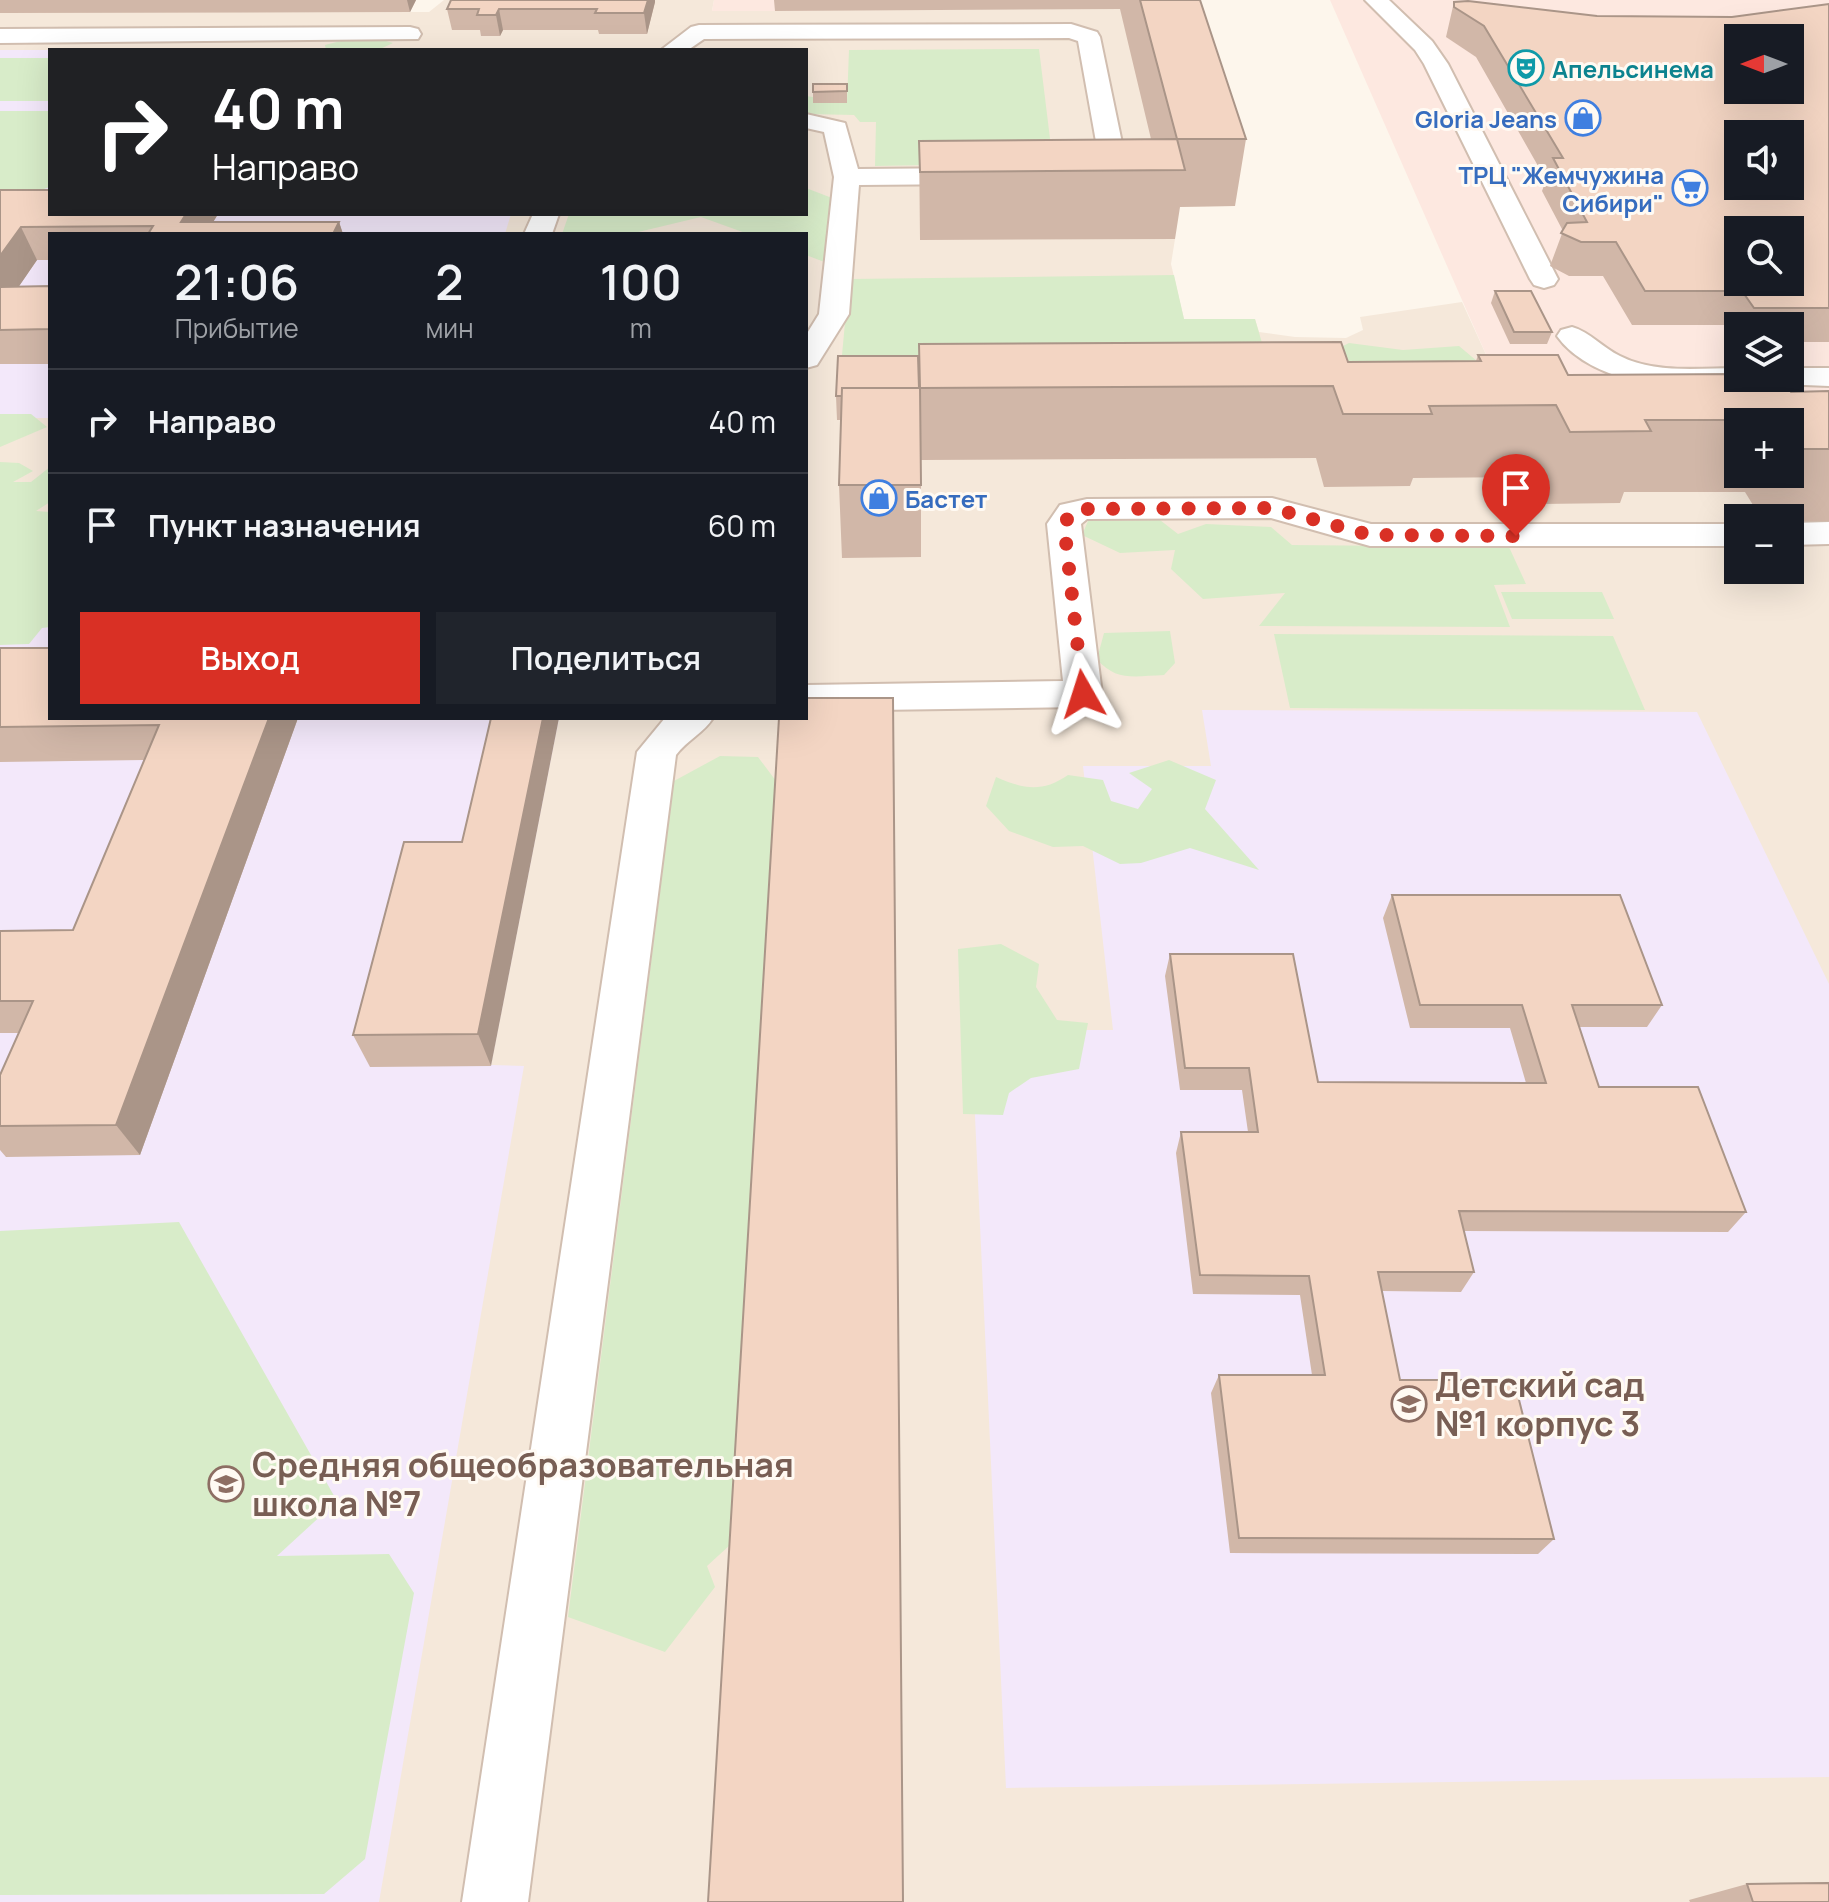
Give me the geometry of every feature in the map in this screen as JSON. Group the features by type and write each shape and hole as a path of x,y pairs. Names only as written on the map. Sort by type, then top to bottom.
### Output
{"lane":[{"path":"1376,0 1424,46 1436,64 1544,279"},
{"path":"675,48 700,24 1071,31 1089,37 1114,167 1099,175 1068,176"},
{"path":"0,36 410,34"},
{"path":"808,121 836,128 847,177 834,314 808,356"},
{"path":"847,177 1004,176"},
{"path":"1572,336 1592,356 1622,370 1652,377 1724,377"},
{"path":"1804,377 1829,377"},
{"path":"808,698 1083,694 1064,524 1072,512 1087,509 1272,508 1370,535 1724,535"},
{"path":"1804,534 1829,533"},
{"path":"495,1902 657,752 673,731 691,720"}],"shaded area":[{"path":"0,0 416,0 410,12 429,12 444,0 714,0 712,11 814,0 1117,0 1175,9 1235,206 1168,207 1175,239 1171,264 1184,319 1255,319 1259,332 1295,337 1346,338 1363,330 1360,317 1462,302 1488,359 1724,386 1724,392 1794,394 1804,408 1724,408 1724,488 1804,488 1804,409 1829,445 1829,1902 0,1902"},
{"path":"714,0 814,0 813,11 712,11"},
{"path":"1330,0 1829,0 1829,394 1611,395 1488,359"},
{"path":"0,50 48,50 48,216 510,216 506,232 48,232 48,418 0,418"},
{"name":"Средняя общеобразовательная школа №7","path":"0,605 48,613 48,720 559,720 491,1065 524,1066 379,1902 0,1902"},
{"name":"Детский сад №1 корпус 3","path":"1202,710 1697,712 1829,984 1829,1777 1006,1788 971,1030 1113,1030 1083,766 1211,766"}],"green space":[{"path":"348,39 379,39 393,43 382,48 326,48 325,45"},
{"path":"1039,49 1053,163 875,166 876,122 860,122 854,115 808,114 808,96 847,102 849,50"},
{"path":"0,58 48,58 48,101 0,101"},
{"path":"0,111 48,111 48,188 0,203"},
{"path":"808,189 832,198 827,263 808,256 808,232 742,232 701,217 638,232 563,232 568,216 808,216"},
{"path":"1174,275 1184,319 1255,319 1267,360 959,367 910,358 842,355 849,279"},
{"path":"1349,343 1403,350 1459,346 1484,367 1302,367"},
{"path":"0,414 31,414 47,427 0,447"},
{"path":"0,462 19,463 33,471 13,482 31,482 48,469 48,503 36,511 48,512 48,627 42,628 29,644 0,645"},
{"path":"1160,520 1178,534 1206,524 1271,527 1292,545 1509,547 1526,584 1494,585 1510,627 1259,626 1285,593 1203,599 1171,569 1175,550 1120,553 1082,535 1088,521"},
{"path":"1501,592 1602,592 1614,619 1512,619"},
{"path":"1170,631 1175,663 1164,675 1119,674 1097,659 1104,633"},
{"path":"1274,634 1613,636 1645,710 1290,708"},
{"path":"720,756 758,757 776,781 730,1545 707,1566 715,1587 665,1652 568,1617 674,781"},
{"path":"1169,760 1216,780 1205,809 1259,870 1190,848 1141,863 1120,864 1083,846 1053,847 1009,831 986,806 996,777 1015,784 1041,787 1068,775 1103,780 1111,801 1138,809 1152,789 1129,773"},
{"path":"1001,944 1039,964 1036,987 1057,1020 1088,1023 1079,1069 1031,1078 1009,1093 1003,1115 963,1114 958,949"},
{"path":"179,1222 337,1501 277,1556 389,1554 414,1593 365,1859 324,1894 0,1895 0,1231"}],"building":[{"path":"451,0 648,0 644,13 595,13 597,9 499,9 496,15 477,15 479,9 447,9"},
{"path":"1140,0 1200,0 1246,139 1177,139"},
{"name":"ТРЦ \"Жемчужина Сибири\"","path":"1468,1 1597,16 1732,17 1829,4 1829,308 1754,308 1746,296 1804,296 1804,216 1724,216 1724,291 1645,291 1616,242 1581,242 1561,233 1567,223 1587,222 1553,158 1563,158 1484,26 1454,7 1454,2"},
{"path":"813,84 847,84 847,91 813,92"},
{"path":"1177,139 1185,170 920,172 919,141"},
{"path":"0,190 48,190 48,216 185,216 181,222 339,222 334,232 149,232 153,226 21,227 0,256"},
{"path":"48,286 48,329 0,330 0,287"},
{"path":"1495,291 1531,291 1552,332 1514,332"},
{"path":"1341,342 1348,362 1481,361 1478,355 1558,355 1568,375 1724,374 1724,392 1829,391 1829,449 1804,449 1804,408 1724,408 1724,420 1645,420 1651,431 1570,432 1556,405 1429,406 1432,414 1343,414 1333,386 920,388 919,344"},
{"path":"838,356 918,356 919,388 842,388 842,396 836,396"},
{"path":"842,388 920,388 921,485 839,485"},
{"path":"0,648 48,648 48,720 268,720 116,1125 0,1126 0,1075 33,1001 0,1001 0,931 73,930 159,725 0,727"},
{"path":"808,698 893,698 903,1902 708,1902 779,720 808,720"},
{"path":"491,720 543,720 478,1034 353,1035 404,842 462,842"},
{"path":"1392,895 1620,895 1662,1005 1572,1005 1599,1087 1698,1087 1746,1212 1459,1211 1474,1272 1378,1272 1400,1380 1514,1380 1554,1539 1239,1538 1219,1375 1325,1375 1309,1276 1200,1275 1181,1132 1258,1132 1249,1068 1185,1068 1170,954 1293,954 1318,1082 1546,1083 1522,1005 1420,1005"},
{"path":"1829,1883 1829,1902 1753,1902 1747,1884"}],"place":[{"name":"Апельсинема","path":"1526,68"},
{"name":"Gloria Jeans","path":"1583,118"},
{"name":"ТРЦ \"Жемчужина Сибири\"","path":"1690,188"},
{"name":"Бастет","path":"879,498"},
{"name":"Детский сад №1 корпус 3","path":"1409,1404"},
{"name":"Средняя общеобразовательная школа №7","path":"226,1484"}],"route":[{"path":"1083,694 1064,524 1072,512 1087,509 1272,508 1370,535 1516,536"}]}
